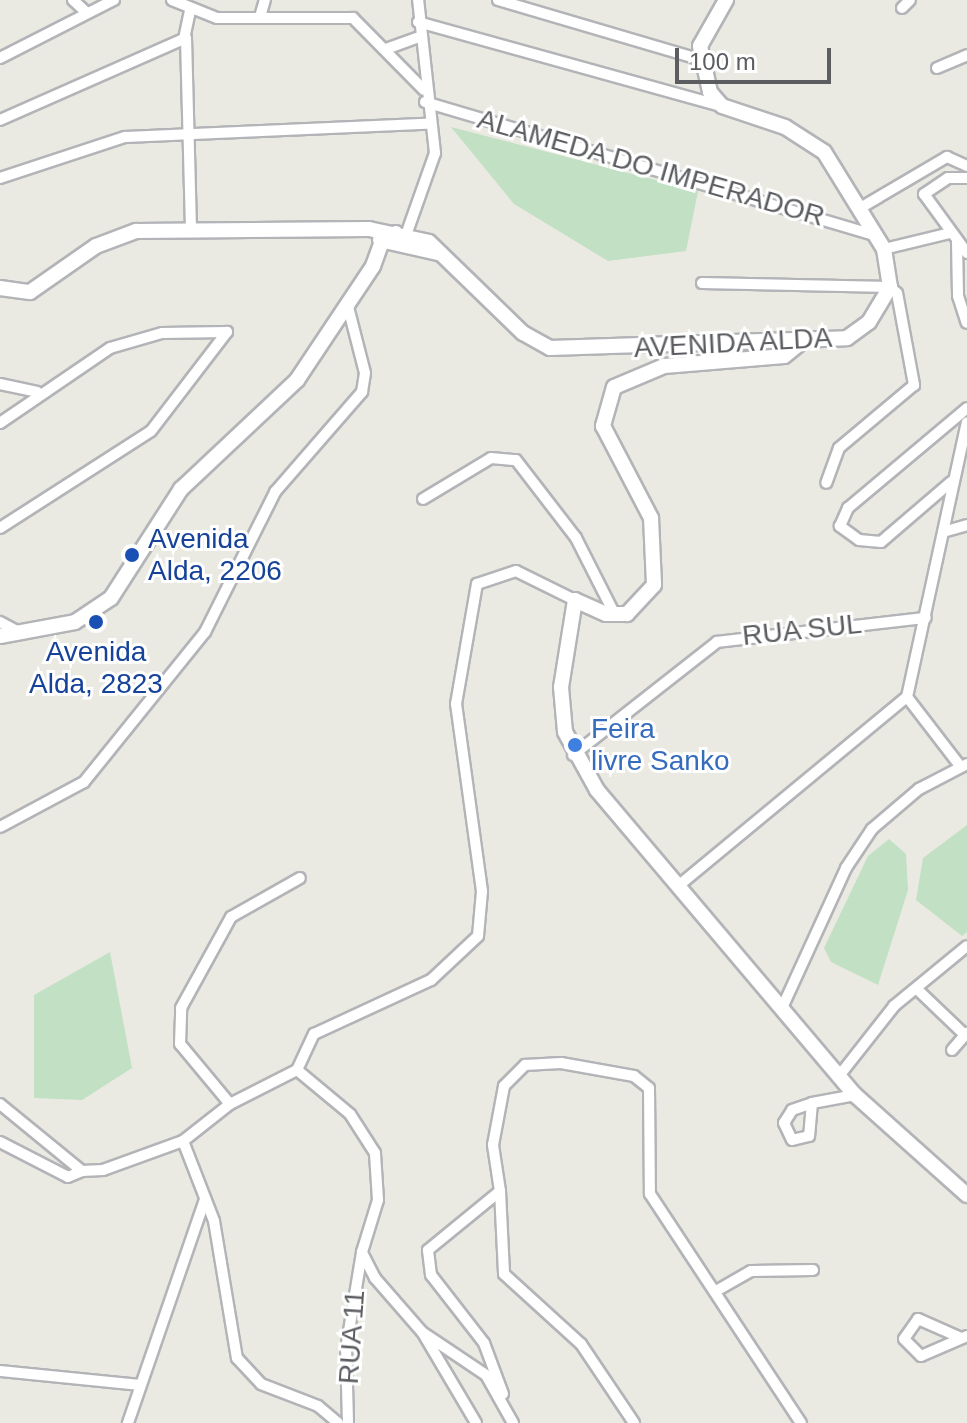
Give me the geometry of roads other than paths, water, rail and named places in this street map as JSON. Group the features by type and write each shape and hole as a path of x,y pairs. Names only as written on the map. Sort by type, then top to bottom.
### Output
{"street":[{"path":"73,0 87,13"},
{"path":"0,58 114,0"},
{"path":"172,0 190,10 260,17 343,15 386,49 424,90"},
{"path":"260,17 265,0"},
{"path":"0,636 75,622 111,598 181,489 278,401 373,266 401,238 431,177 418,0"},
{"path":"498,0 699,59 722,106"},
{"path":"699,59 726,0"},
{"path":"190,10 186,38 191,228"},
{"path":"418,22 722,106 813,143 862,207 881,242 890,287 907,315 915,381 839,448 826,483"},
{"path":"386,49 421,36"},
{"path":"0,120 186,38"},
{"path":"937,68 967,55"},
{"name":"ALAMEDA DO IMPERADOR","path":"425,102 881,242"},
{"path":"0,178 91,144 189,134 427,124"},
{"path":"862,207 947,157 967,166"},
{"path":"967,178 948,178 924,194 967,253"},
{"path":"0,288 30,292 119,235 191,228 358,231"},
{"name":"AVENIDA ALDA","path":"358,231 382,241 401,238"},
{"name":"AVENIDA ALDA","path":"358,231 401,238 443,253 523,333 550,348 799,344 847,338 869,322 890,287"},
{"path":"881,242 954,238"},
{"path":"954,238 958,296 967,323"},
{"path":"373,266 382,241"},
{"path":"702,283 890,287"},
{"path":"0,827 84,782 205,632 275,492 362,392 365,373 347,303"},
{"path":"0,423 37,392 133,339 227,332 151,431 0,528"},
{"path":"0,1142 68,1177 183,1141 230,1104 297,1070 314,1034 431,980 478,936 482,891 456,704 477,584 516,571 575,600 615,615 641,606 654,577 651,518 607,446 605,405 614,387 654,368 784,356 799,344"},
{"path":"0,384 37,392"},
{"path":"951,482 876,543 840,526 858,499 967,408"},
{"path":"677,887 907,697 926,618 951,482 967,422"},
{"path":"423,499 491,458 516,460 576,538 615,615"},
{"path":"943,532 967,525"},
{"path":"575,600 561,687 573,755 677,887 855,1095 967,1195"},
{"name":"RUA SUL","path":"573,755 717,642 926,618"},
{"path":"0,622 23,634"},
{"path":"782,1008 872,829 919,789 964,766 907,697"},
{"path":"230,1104 180,1044 181,1008 231,917 300,878"},
{"path":"839,1076 894,1006 920,992 967,946"},
{"path":"920,992 966,1034 952,1050"},
{"path":"634,1423 581,1344 504,1274 494,1118 513,1073 561,1063 634,1076 652,1097 646,1185 801,1423"},
{"name":"RUA 11","path":"297,1070 350,1114 375,1153 378,1200 362,1252 346,1349 348,1423"},
{"path":"812,1103 855,1095"},
{"path":"0,1104 82,1171"},
{"path":"183,1141 205,1199 237,1358 261,1384 318,1406 338,1423"},
{"path":"500,1191 436,1241 427,1264 440,1292 484,1343 513,1423"},
{"path":"128,1423 205,1199"},
{"path":"362,1252 387,1297 422,1332 476,1423"},
{"path":"716,1291 751,1271 813,1270"},
{"path":"918,1319 963,1337 921,1356 904,1339 918,1319"},
{"path":"422,1332 476,1364 504,1400"},
{"path":"0,1371 140,1385"}],"place":[{"name":"Avenida Alda, 2206","path":"132,555"},
{"name":"Avenida Alda, 2823","path":"96,622"},
{"name":"Feira livre Sanko","path":"575,745"}]}
